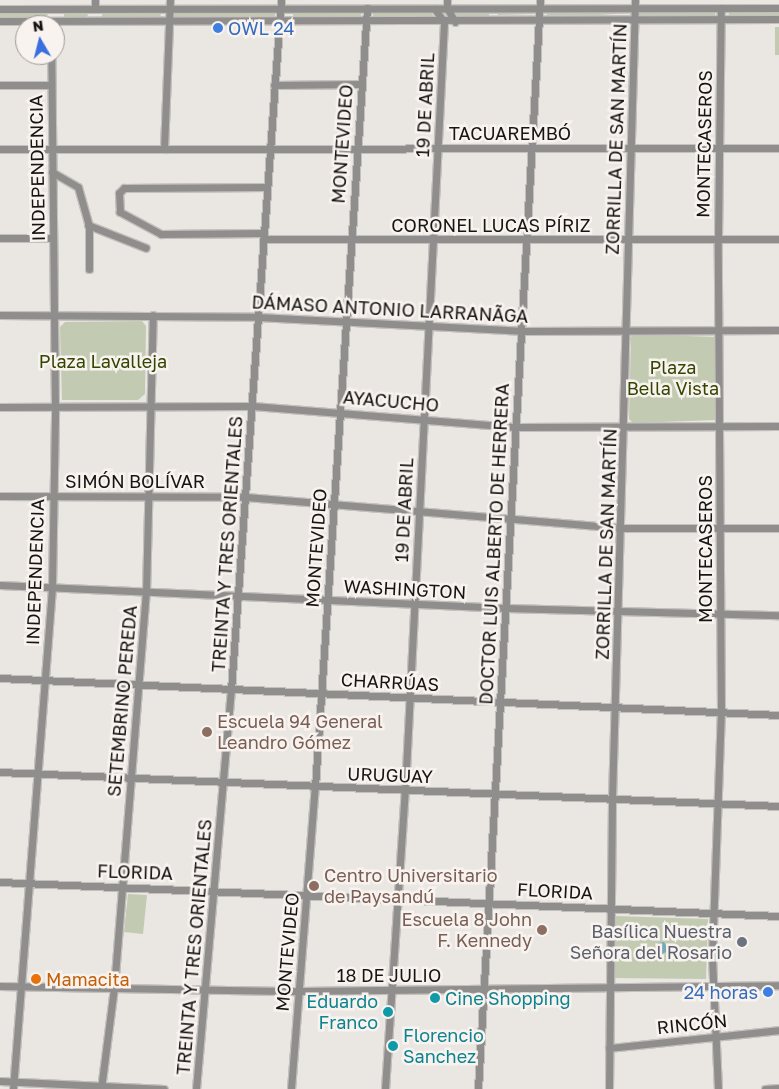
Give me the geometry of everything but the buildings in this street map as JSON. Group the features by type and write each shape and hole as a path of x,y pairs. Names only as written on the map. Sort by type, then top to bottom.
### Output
{"street":[{"path":"92,20 95,0"},
{"path":"164,149 170,0"},
{"name":"TREINTA Y TRES ORIENTALES","path":"196,1089 239,597 281,0"},
{"path":"447,0 447,8 455,22"},
{"path":"0,9 494,8 540,4 635,4 721,8 779,8"},
{"name":"DOCTOR LUIS ALBERTO DE HERRERA","path":"478,1089 486,989 495,794 540,4"},
{"name":"ZORRILLA DE SAN MARTÍN","path":"609,1089 608,987 612,799 620,611 627,330 627,240 635,4"},
{"path":"51,8 51,15"},
{"name":"MONTEVIDEO","path":"291,1089 315,787 344,320 367,8"},
{"path":"435,8 444,22"},
{"path":"492,20 494,8"},
{"name":"MONTECASEROS","path":"718,1089 712,931 716,915 721,712 718,239 721,8"},
{"path":"65,22 92,20 455,22 492,20 779,20"},
{"path":"0,21 15,22"},
{"name":"19 DE ABRIL","path":"385,1089 390,989 405,790 444,22"},
{"name":"INDEPENDENCIA","path":"13,1085 52,588 52,496 55,408 51,65"},
{"path":"274,85 361,84"},
{"path":"0,85 51,85"},
{"name":"TACUAREMBÓ","path":"0,149 779,148"},
{"path":"52,172 78,188 88,224 89,269"},
{"name":"CORONEL LUCAS PÍRIZ","path":"267,187 124,188 119,193 120,212 161,234 350,240 779,240"},
{"path":"88,224 146,248"},
{"path":"0,238 53,238"},
{"name":"DÁMASO ANTONIO LARRANÃGA","path":"0,315 258,317 344,320 521,331 779,330"},
{"name":"SETEMBRINO PEREDA","path":"101,1088 114,988 146,593 150,496 153,315"},
{"name":"AYACUCHO","path":"0,407 151,408 253,406 339,411 516,427 779,426"},
{"name":"SIMÓN BOLÍVAR","path":"0,496 246,496 419,509 622,528 779,528"},
{"name":"WASHINGTON","path":"0,585 506,608 779,615"},
{"name":"CHARRÚAS","path":"0,678 779,715"},
{"name":"URUGUAY","path":"0,772 779,806"},
{"name":"FLORIDA","path":"0,882 214,890 716,915 779,916"},
{"name":"18 DE JULIO","path":"0,986 300,991 779,985"},
{"name":"RINCÓN","path":"609,1048 779,1030"},
{"path":"0,1081 13,1085 164,1089"},
{"path":"765,1089 779,1088"}],"green space":[{"path":"498,10 534,10 534,14 498,15"},
{"path":"632,10 632,13 600,15 547,15 547,11"},
{"path":"638,10 715,11 715,17 638,17"},
{"path":"175,11 275,11 275,16 175,17"},
{"path":"430,11 434,17 373,17 373,12"},
{"path":"489,11 489,16 455,17 453,12"},
{"path":"729,11 779,11 779,15 729,15"},
{"path":"0,12 45,12 48,15 15,15 15,18 0,18"},
{"path":"64,12 86,12 88,15 86,18 65,18"},
{"path":"102,12 159,12 161,15 159,18 102,18"},
{"path":"293,12 361,13 361,18 293,17"},
{"path":"775,27 779,27 779,55 775,55"},
{"name":"Plaza Lavalleja","path":"142,321 146,326 145,394 138,400 62,400 60,327 65,322"},
{"name":"Plaza Bella Vista","path":"634,334 715,337 715,420 633,423 629,419 631,337"},
{"path":"128,894 147,895 143,934 124,932"},
{"path":"614,916 708,919 706,979 613,978"}],"water":[{"path":"664,942 669,951 659,955 655,948 658,943"}],"place":[{"name":"OWL 24","path":"218,28"},
{"name":"Escuela 94 General Leandro Gómez","path":"207,732"},
{"name":"Centro Universitario de Paysandú","path":"314,886"},
{"name":"Escuela 8 John F. Kennedy","path":"542,930"},
{"name":"Basílica Nuestra Señora del Rosario","path":"742,942"},
{"name":"Mamacita","path":"36,979"},
{"name":"24 horas","path":"768,992"},
{"name":"Cine Shopping","path":"435,998"},
{"name":"Eduardo Franco","path":"388,1012"},
{"name":"Florencio Sanchez","path":"393,1046"}]}
